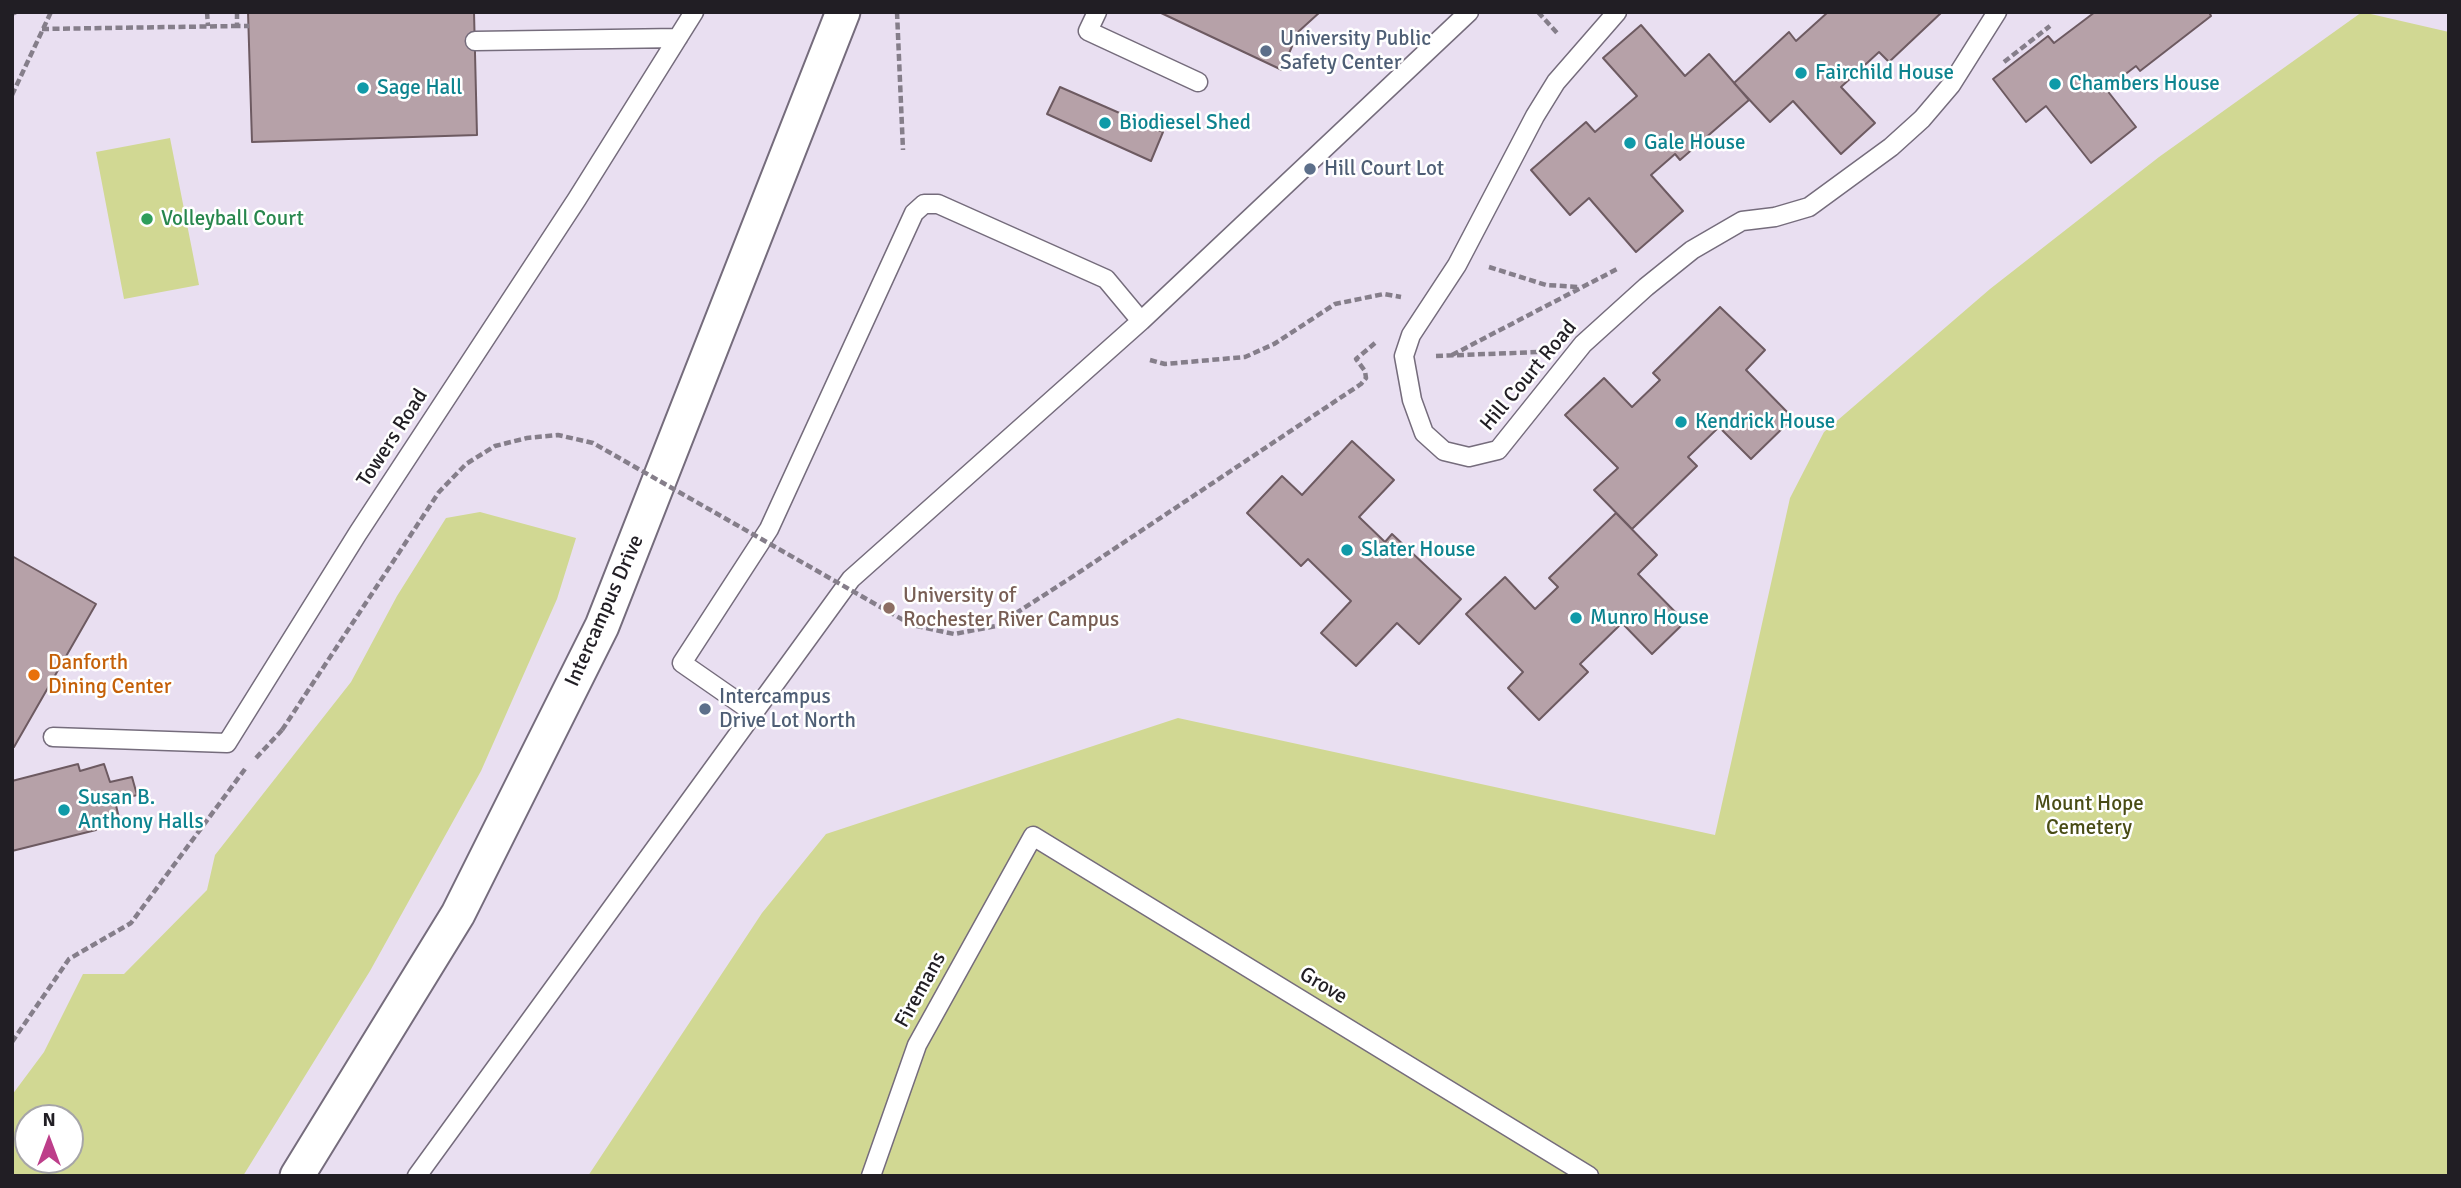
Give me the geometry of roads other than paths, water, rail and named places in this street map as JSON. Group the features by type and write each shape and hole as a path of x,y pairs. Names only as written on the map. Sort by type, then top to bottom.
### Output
{"street":[{"name":"Intercampus Drive","path":"304,1173 458,914 603,626 843,12"}],"lane":[{"name":"Towers Road","path":"53,737 228,743 358,533 569,210 694,12"},
{"path":"1097,12 1088,31 1198,82"},
{"path":"417,1176 852,579 1141,321 1469,12"},
{"name":"Hill Court Road","path":"1617,12 1577,55 1535,116 1457,265 1411,335 1404,356 1412,401 1424,433 1444,451 1469,457 1498,450 1583,344 1692,250 1742,221 1775,218 1809,206 1891,147 1922,119 1951,85 1997,12"},
{"path":"475,41 678,38"},
{"path":"754,713 682,663 769,529 914,213 924,204 938,204 1105,279 1141,321"},
{"name":"Firemans","path":"871,1176 917,1045 1033,836"},
{"name":"Grove","path":"1033,836 1589,1176"}],"place":[{"name":"University Public Safety Center","path":"1266,51"},
{"name":"Fairchild House","path":"1801,73"},
{"name":"Chambers House","path":"2055,84"},
{"name":"Sage Hall","path":"363,88"},
{"name":"Biodiesel Shed","path":"1105,123"},
{"name":"Gale House","path":"1630,143"},
{"name":"Hill Court Lot","path":"1310,169"},
{"name":"Volleyball Court","path":"147,219"},
{"name":"Kendrick House","path":"1681,422"},
{"name":"Slater House","path":"1347,550"},
{"name":"University of Rochester River Campus","path":"889,608"},
{"name":"Munro House","path":"1576,618"},
{"name":"Danforth Dining Center","path":"34,675"},
{"name":"Intercampus Drive Lot North","path":"705,709"},
{"name":"Susan B. Anthony Halls","path":"64,810"}],"park label":[{"name":"Mount Hope Cemetery","path":"2089,816"}]}
